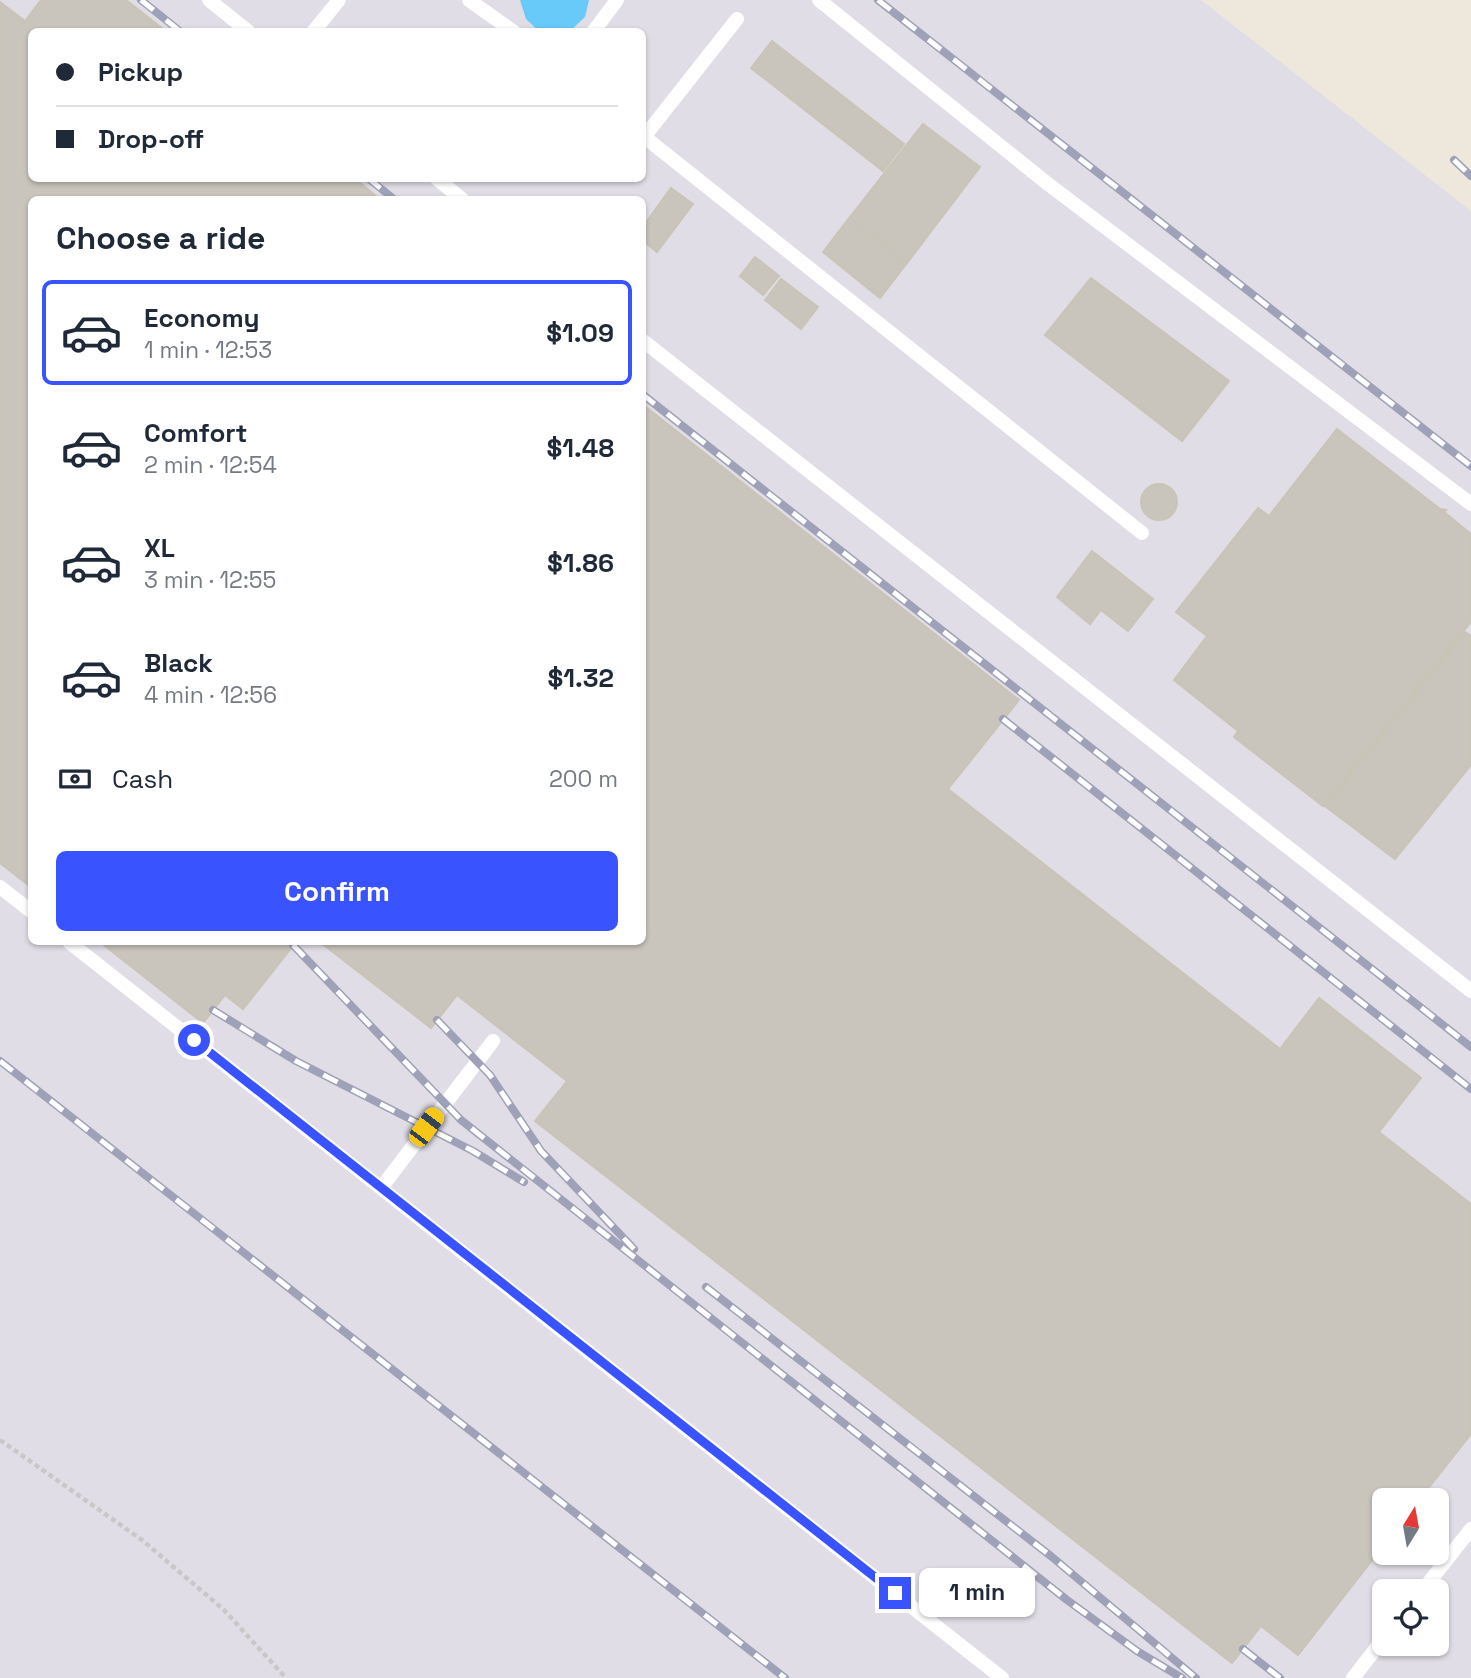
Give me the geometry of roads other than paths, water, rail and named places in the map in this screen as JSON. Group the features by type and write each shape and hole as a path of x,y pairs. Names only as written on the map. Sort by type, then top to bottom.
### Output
{"lane":[{"path":"209,0 244,28"},
{"path":"316,28 339,0"},
{"path":"469,0 508,28"},
{"path":"596,28 617,0"},
{"path":"819,0 1048,184 1471,504"},
{"path":"646,132 737,19"},
{"path":"646,138 1142,533"},
{"path":"441,182 458,196"},
{"path":"646,344 1471,991"},
{"path":"0,887 28,909"},
{"path":"73,945 1002,1678"},
{"path":"381,1188 493,1041"},
{"path":"1431,1579 1471,1529"},
{"path":"1353,1678 1372,1653"}],"water":[{"path":"520,0 589,0 585,17 573,28 536,28 526,19"}],"railway":[{"path":"141,0 176,28"},
{"path":"878,0 1471,466"},
{"path":"1454,160 1471,176"},
{"path":"373,182 390,196"},
{"path":"646,397 1471,1047"},
{"path":"1003,719 1471,1089"},
{"path":"293,945 461,1120 1067,1600 1137,1651 1182,1678"},
{"path":"213,1010 296,1061 473,1151 524,1182"},
{"path":"437,1020 490,1075 541,1151 634,1249"},
{"path":"0,1061 785,1678"},
{"path":"706,1287 1052,1557 1196,1678"},
{"path":"1243,1649 1280,1678"}]}
